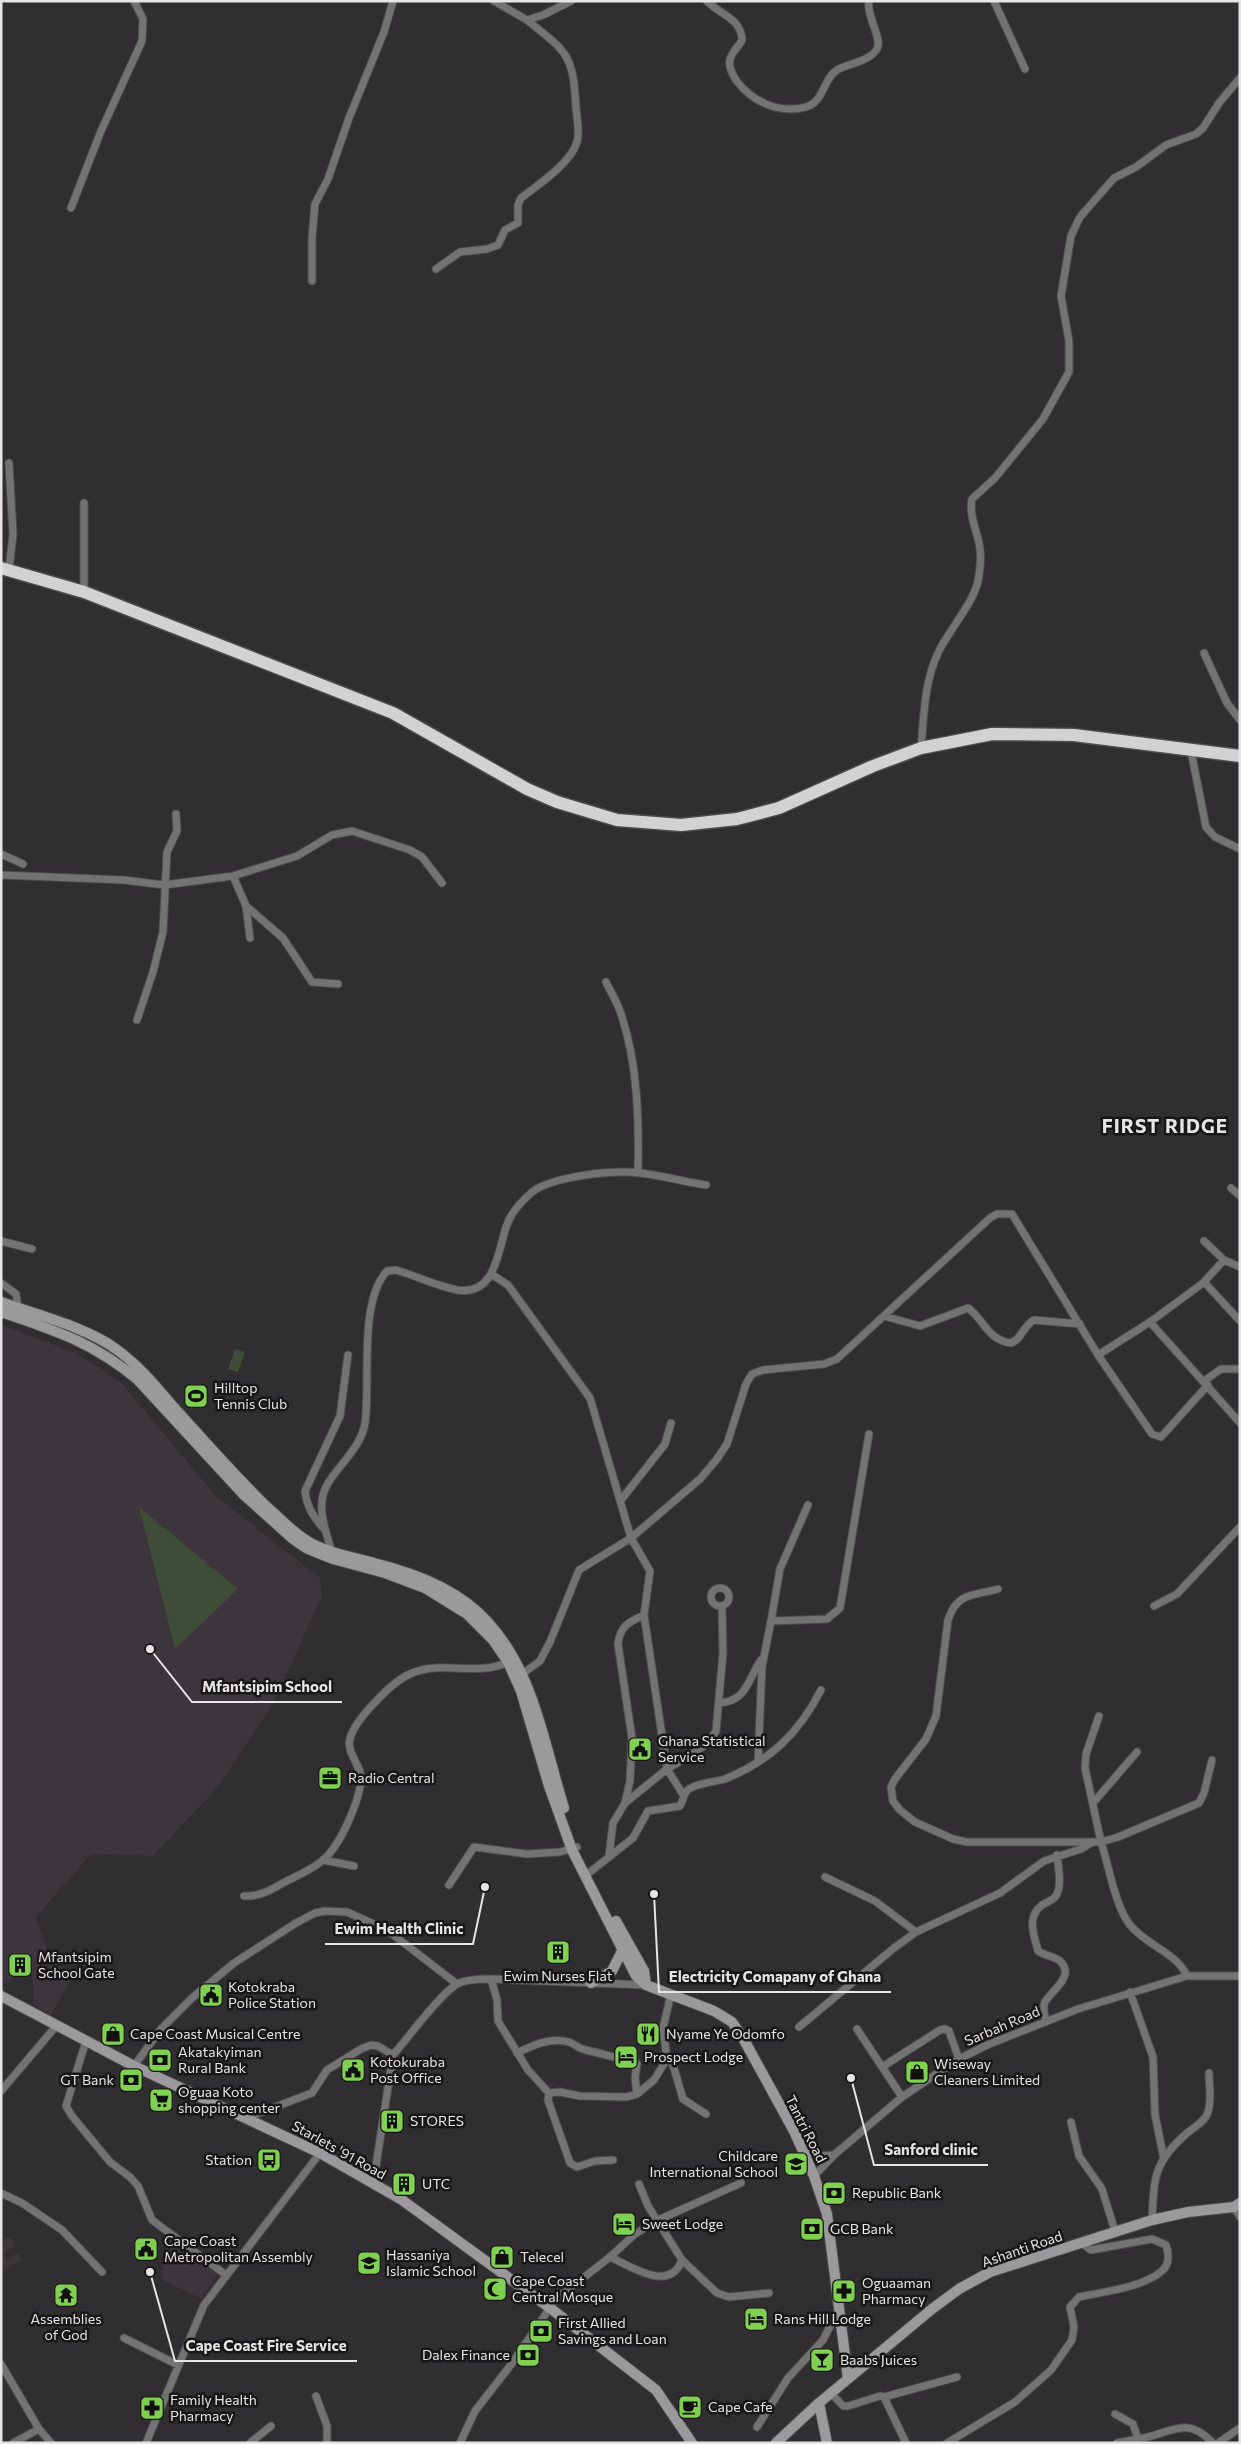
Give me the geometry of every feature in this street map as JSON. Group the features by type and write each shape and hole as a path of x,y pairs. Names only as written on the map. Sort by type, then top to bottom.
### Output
{"highway":[{"path":"5,569 84,592 393,713 527,790 557,802 616,820 681,825 737,819 779,808 873,766 921,748 974,737 1018,733 1074,735 1240,756"}],"street":[{"path":"71,208 101,131 142,41 143,19 134,1"},
{"path":"312,281 312,238 315,204 328,179 349,118 384,32 393,1"},
{"path":"436,269 460,252 487,249 498,245 505,230 518,223 518,205 521,198 556,172 577,144 574,79 570,62 564,50 527,20 494,1"},
{"path":"527,20 543,15 571,1"},
{"path":"707,1 734,21 741,30 742,40 732,55 731,73 742,88 762,103 774,108 808,107 817,100 833,73 868,56 877,49 878,37 869,15 869,1"},
{"path":"994,1 1025,69"},
{"path":"921,748 926,691 937,654 973,594 978,578 980,545 971,514 972,499 995,478 1043,419 1069,372 1069,341 1061,296 1071,236 1080,217 1114,178 1136,166 1166,145 1196,134 1203,128 1219,103 1240,78"},
{"path":"5,569 13,534 8,464"},
{"path":"84,503 84,592"},
{"path":"1204,653 1227,703 1240,720"},
{"path":"1191,751 1206,827 1215,837 1240,849"},
{"path":"137,1020 153,972 163,932 164,884 168,849 178,831 176,814"},
{"path":"1,876 124,880 164,884 233,876 297,856 332,835 352,831 422,857 442,883"},
{"path":"1,854 23,864"},
{"path":"233,876 246,906 250,938"},
{"path":"246,906 283,938 312,982 338,984"},
{"path":"606,982 622,1016 630,1049 639,1129 638,1173"},
{"path":"333,1555 325,1530 321,1504 323,1492 359,1441 365,1424 366,1354 373,1305 380,1278 387,1271 396,1270 457,1290 466,1290 478,1286 491,1274 498,1263 508,1222 517,1207 533,1192 552,1182 598,1175 638,1173 706,1185"},
{"path":"1231,1188 1240,1196"},
{"path":"522,1674 540,1661 579,1570 631,1538 700,1479 717,1459 730,1438 746,1384 752,1374 763,1370 824,1364 837,1359 990,1218 1004,1213 1012,1214 1098,1355 1152,1434 1161,1437 1220,1368 1240,1368"},
{"path":"1,1241 32,1249"},
{"path":"1204,1242 1224,1260 1240,1267"},
{"path":"1098,1355 1150,1322 1203,1283 1224,1260"},
{"path":"491,1274 508,1286 590,1398 631,1538 650,1571 644,1615 667,1769 684,1796"},
{"path":"1,1283 16,1294 18,1308"},
{"path":"1203,1283 1240,1321"},
{"path":"1,1302 86,1333 116,1348 144,1373 268,1508 299,1535 333,1555 406,1580 439,1595 479,1625 508,1662 521,1691 549,1786 575,1849 636,1976 646,1985"},
{"path":"884,1316 920,1326 968,1308 973,1312 984,1329 1011,1343 1015,1342 1028,1323 1034,1320 1080,1324"},
{"path":"1,1312 82,1341 109,1356 138,1380 244,1496 280,1530 306,1548 409,1573 457,1596 478,1612 501,1637 515,1658 522,1674 575,1849"},
{"path":"1150,1322 1240,1423"},
{"path":"325,1530 312,1516 306,1501 305,1491 340,1416 348,1355"},
{"path":"621,1500 665,1444 671,1423"},
{"path":"772,1621 827,1619 840,1608 869,1434"},
{"path":"758,1761 763,1657 772,1621 780,1569 808,1505"},
{"path":"1154,1606 1178,1594 1240,1527"},
{"path":"998,1588 966,1597 952,1608 948,1620 936,1716 926,1739 895,1778 892,1788 893,1801 900,1810 915,1822 953,1839 967,1842 1101,1842 1118,1837 1199,1803 1204,1793 1212,1760"},
{"path":"625,1803 667,1769 714,1736 719,1704 723,1653 722,1606"},
{"path":"609,1856 613,1823 625,1803 630,1780 632,1738 625,1697 619,1639 626,1624 644,1615"},
{"path":"719,1704 737,1699 748,1685 763,1657"},
{"path":"244,1896 260,1895 271,1890 323,1860 343,1831 358,1796 361,1781 360,1769 349,1748 350,1738 364,1715 380,1697 402,1678 419,1670 495,1668 508,1662"},
{"path":"588,1875 633,1838 648,1811 680,1806 684,1796 693,1786 725,1779 758,1761 790,1737 807,1717 821,1690"},
{"path":"1099,1716 1086,1754 1085,1768 1101,1842 1118,1904 1130,1926 1146,1941 1178,1961 1187,1976"},
{"path":"1093,1803 1137,1752"},
{"path":"799,2027 830,2004 894,1948 916,1932 979,1905 1000,1893 1044,1861 1057,1855 1072,1852 1092,1842"},
{"path":"449,1885 474,1847 527,1854 575,1849"},
{"path":"1046,2022 1044,2005 1046,2000 1061,1985 1063,1969 1057,1959 1047,1957 1038,1951 1031,1925 1033,1915 1040,1907 1055,1897 1058,1888 1057,1855"},
{"path":"323,1860 354,1866"},
{"path":"588,1875 644,1971 646,1985"},
{"path":"825,1877 875,1902 916,1932"},
{"path":"134,2066 161,2030 192,1998 234,1963 315,1913 325,1911 347,1912 387,1930 457,1984"},
{"path":"591,1983 612,1971 623,1949"},
{"name":"Sarbah Road","path":"814,2176 834,2155 902,2097 959,2058 1046,2022 1130,1992 1187,1976 1240,1976"},
{"path":"373,2185 393,2055 445,1994 457,1984 492,1979 646,1985"},
{"path":"492,1979 497,2000 498,2021 528,2070 549,2093"},
{"name":"Tantri Road","path":"646,1985 714,2011 732,2022 747,2046 802,2150 814,2176 827,2214 848,2379"},
{"path":"1130,1992 1153,2057 1155,2115 1164,2159"},
{"path":"671,1994 663,2028 667,2058 673,2065 683,2099 706,2114"},
{"name":"Starlets '91 Road","path":"1,1996 134,2066 320,2153 402,2200 550,2308 656,2390 692,2443"},
{"path":"1,2091 57,2026"},
{"path":"857,2029 902,2097"},
{"path":"882,2066 940,2030 945,2029 949,2031 959,2058"},
{"path":"86,2041 66,2106 72,2116 117,2170 130,2176 138,2186 152,2220 226,2275"},
{"path":"517,2053 538,2042 560,2041 571,2042 578,2048 587,2051 635,2062 637,2064 635,2078 638,2094"},
{"path":"246,2118 312,2092 327,2070 361,2049 371,2045 378,2046 393,2055"},
{"path":"549,2093 560,2092 580,2096 626,2097 638,2094 654,2080 667,2058"},
{"path":"1152,2220 1154,2180 1164,2159 1209,2112 1210,2073"},
{"path":"549,2093 548,2100 570,2163 577,2167 595,2161 613,2160"},
{"path":"1071,2122 1079,2156 1102,2189 1115,2231"},
{"path":"802,2150 817,2156 834,2155"},
{"path":"146,2443 204,2305 320,2153"},
{"path":"460,2443 475,2411 510,2366 550,2308 566,2290 610,2257 635,2234 658,2220 741,2183"},
{"path":"639,2184 645,2202 658,2220 669,2242 682,2260 717,2293 728,2297 769,2293"},
{"path":"1,2193 22,2203 62,2230 102,2272"},
{"path":"1237,2205 1240,2217"},
{"name":"Ashanti Road","path":"776,2443 819,2403 959,2289 999,2269 1115,2231 1188,2212 1237,2205"},
{"path":"947,2443 1015,2402 1051,2370 1072,2340 1074,2327 1070,2307 1073,2302 1079,2298 1144,2281 1163,2270 1168,2262 1169,2256 1166,2246 1158,2240 1091,2250 1082,2242"},
{"path":"610,2257 661,2277 671,2276 679,2270 682,2260"},
{"path":"757,2428 788,2378 823,2340 839,2309"},
{"path":"124,2338 178,2365"},
{"path":"1,2364 40,2429 52,2443"},
{"path":"831,2393 846,2406 957,2377"},
{"path":"316,2396 327,2426 327,2443"},
{"path":"884,2397 906,2443"},
{"path":"819,2403 828,2443"},
{"path":"1115,2414 1133,2424 1138,2439"},
{"path":"800,2422 815,2420 823,2426"},
{"path":"250,2443 271,2426"},
{"path":"1117,2443 1187,2426 1199,2431 1213,2443"},
{"path":"1218,2443 1240,2428"},
{"path":"13,2443 40,2429"}],"shaded area":[{"path":"1,1325 76,1353 121,1382 216,1496 320,1578 322,1596 274,1702 217,1788 153,1856 91,1854 36,1917 48,1954 70,1981 51,2015 33,2005 33,1982 29,1966 14,1970 15,1974 9,1983 1,1982"},
{"path":"10,2237 16,2246 4,2252 5,2260 19,2253 22,2260 1,2271 1,2241"},
{"path":"171,2240 218,2273 202,2299 163,2280 161,2276 167,2242"}],"green space":[{"name":"Hilltop Tennis Club","path":"235,1349 245,1352 238,1372 228,1369"},
{"name":"Hilltop Tennis Club","path":"191,1385 202,1385 201,1407 191,1406"},
{"path":"139,1507 238,1589 175,1649"}],"place":[{"name":"Hilltop Tennis Club","path":"196,1396"},
{"name":"Mfantsipim School","path":"150,1649"},
{"name":"Ghana Statistical Service","path":"640,1749"},
{"name":"Radio Central","path":"330,1778"},
{"name":"Ewim Health Clinic","path":"485,1887"},
{"name":"Electricity Comapany of Ghana","path":"654,1894"},
{"name":"Ewim Nurses Flat","path":"558,1952"},
{"name":"Mfantsipim School Gate","path":"20,1965"},
{"name":"Kotokraba Police Station","path":"211,1995"},
{"name":"Cape Coast Musical Centre","path":"113,2034"},
{"name":"Nyame Ye Odomfo","path":"648,2034"},
{"name":"Prospect Lodge","path":"626,2057"},
{"name":"Akatakyiman Rural Bank","path":"160,2060"},
{"name":"Kotokuraba Post Office","path":"353,2070"},
{"name":"Wiseway Cleaners Limited","path":"917,2072"},
{"name":"Sanford clinic","path":"851,2078"},
{"name":"GT Bank","path":"131,2080"},
{"name":"Oguaa Koto shopping center","path":"161,2100"},
{"name":"STORES","path":"392,2121"},
{"name":"Station","path":"269,2160"},
{"name":"Childcare International School","path":"796,2164"},
{"name":"UTC","path":"404,2184"},
{"name":"Republic Bank","path":"834,2193"},
{"name":"Sweet Lodge","path":"624,2224"},
{"name":"GCB Bank","path":"812,2229"},
{"name":"Cape Coast Metropolitan Assembly","path":"146,2249"},
{"name":"Telecel","path":"502,2257"},
{"name":"Hassaniya Islamic School","path":"369,2263"},
{"name":"Cape Coast Fire Service","path":"150,2272"},
{"name":"Cape Coast Central Mosque","path":"495,2289"},
{"name":"Oguaaman Pharmacy","path":"844,2291"},
{"name":"Assemblies of God","path":"66,2295"},
{"name":"Rans Hill Lodge","path":"756,2319"},
{"name":"First Allied Savings and Loan","path":"541,2331"},
{"name":"Dalex Finance","path":"528,2355"},
{"name":"Baabs Juices","path":"822,2360"},
{"name":"Cape Cafe","path":"690,2407"},
{"name":"Family Health Pharmacy","path":"152,2408"}],"district":[{"name":"FIRST RIDGE","path":"1165,1126"}]}
